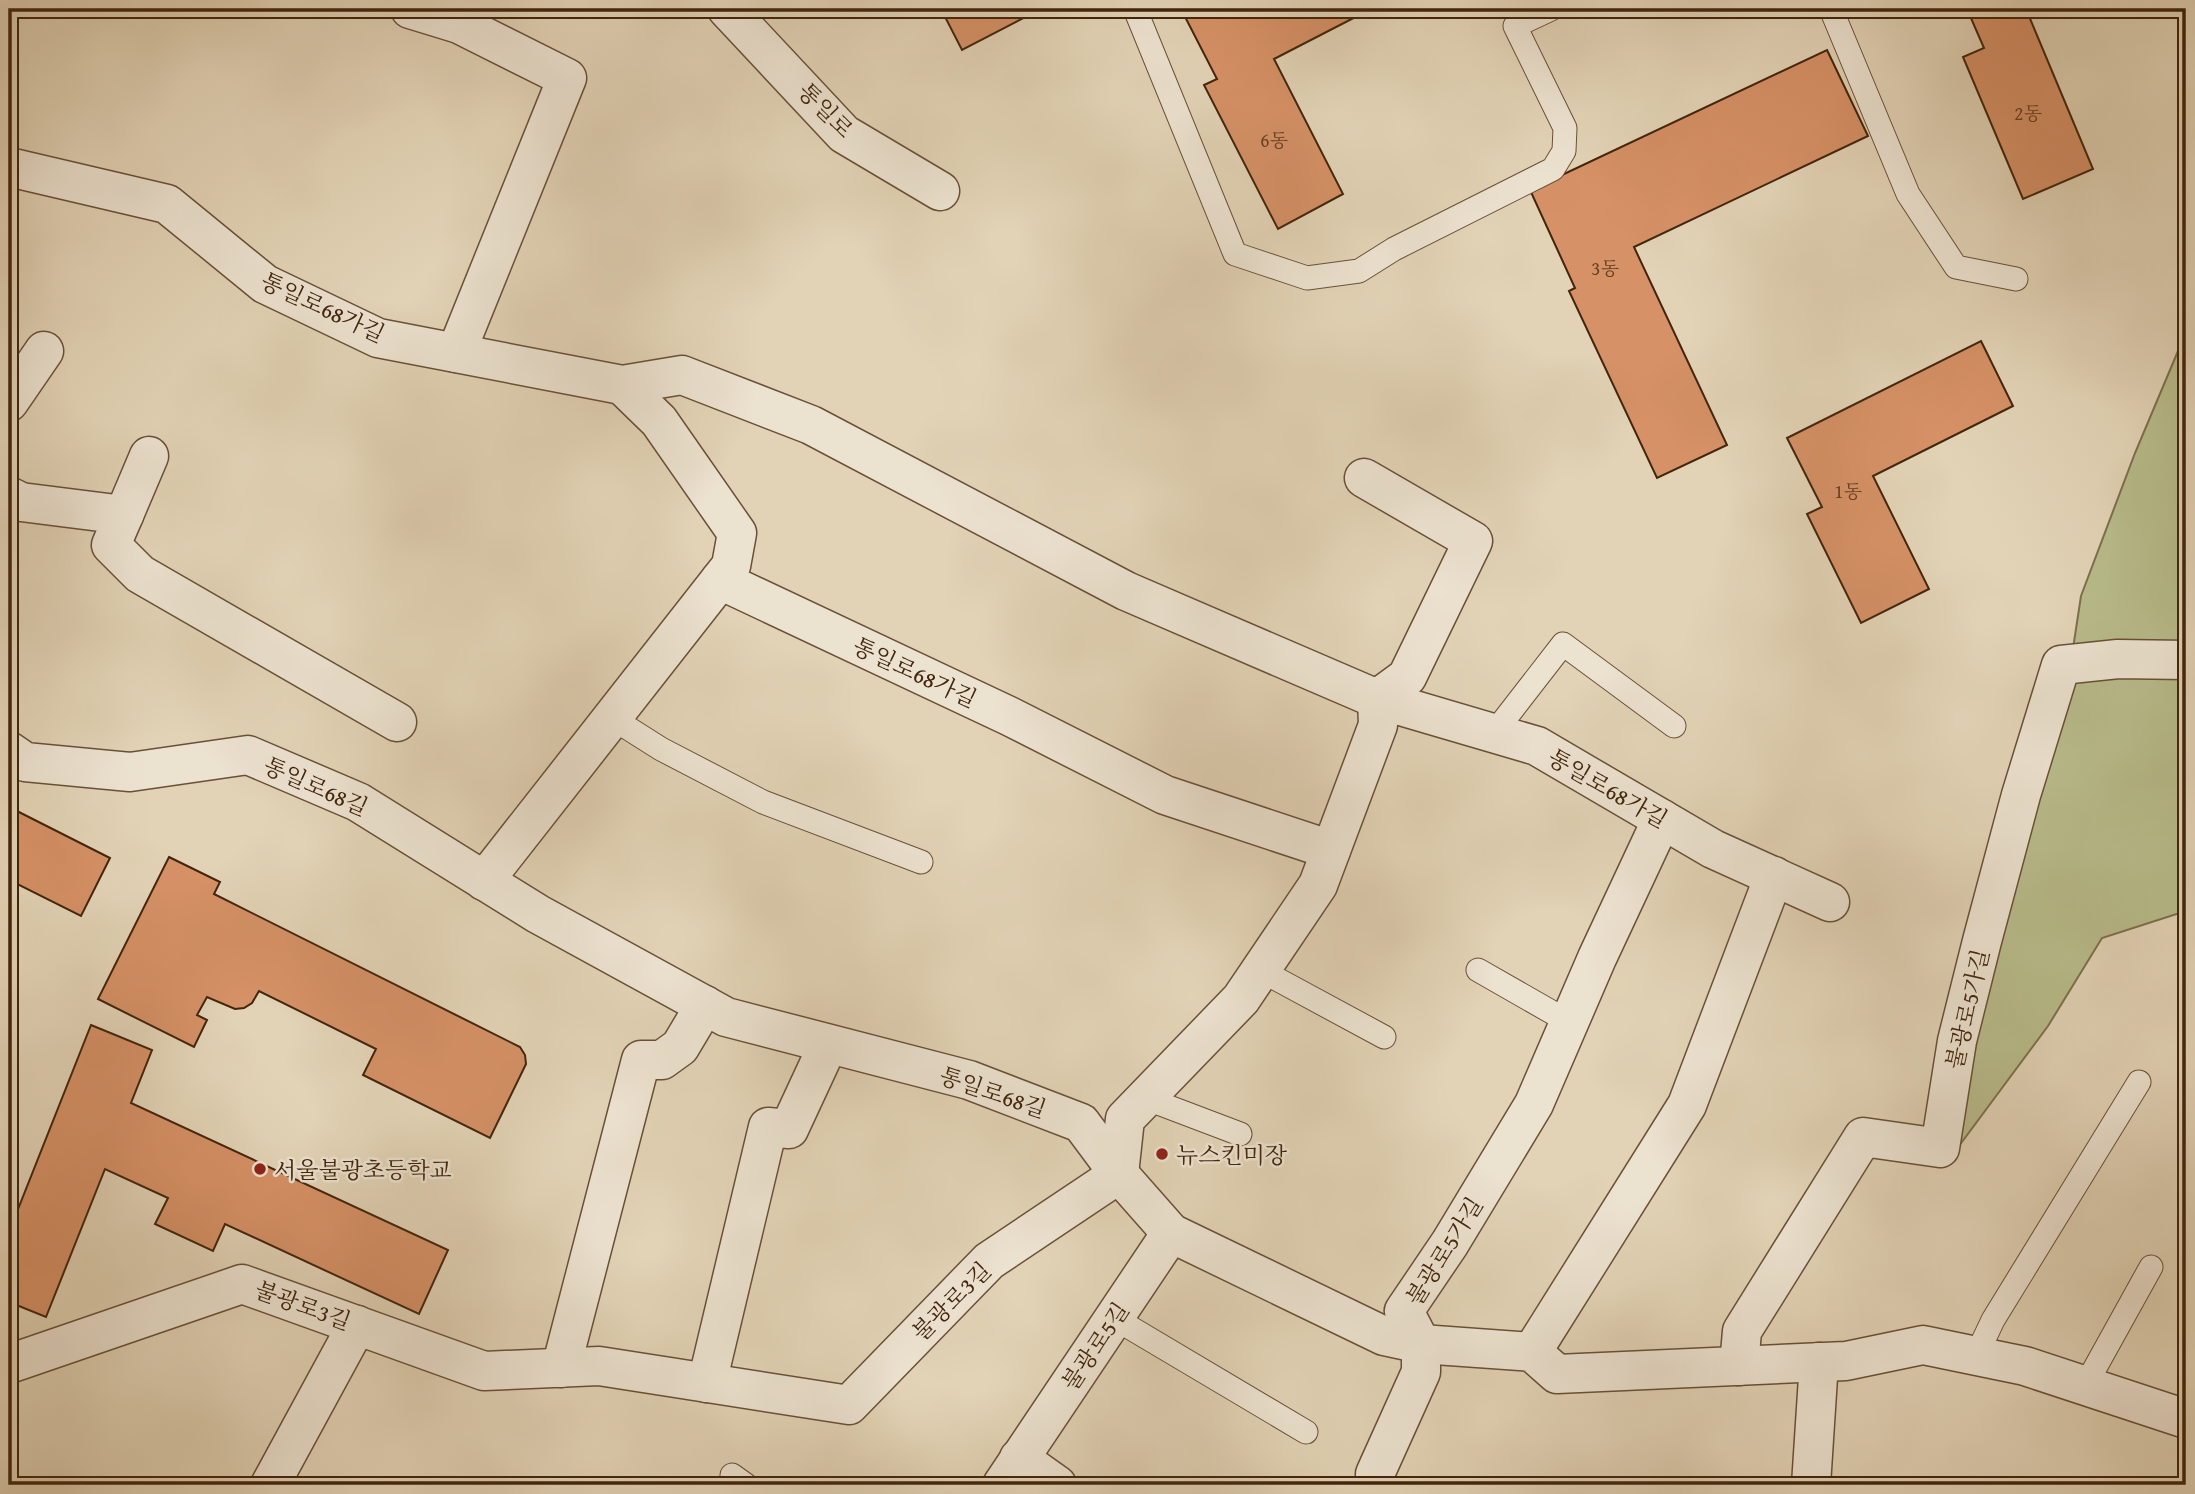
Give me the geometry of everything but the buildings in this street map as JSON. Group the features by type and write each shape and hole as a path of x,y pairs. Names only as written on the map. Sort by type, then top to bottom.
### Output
{"street":[{"path":"410,9 459,24 567,78 456,353"},
{"name":"통일로","path":"727,9 844,134 940,191"},
{"name":"통일로68가길","path":"9,167 167,204 265,284 378,338 622,386 682,375 811,425 1126,592 1377,699 1537,746 1713,849 1830,902"},
{"path":"9,402 44,351"},
{"path":"484,881 731,566 737,533 659,421 622,386"},
{"path":"149,456 111,545 140,574 397,722"},
{"path":"1171,1233 1119,1174 1125,1119 1241,999 1318,885 1378,725 1377,699 1407,677 1473,541 1364,478"},
{"path":"9,496 21,502 124,515"},
{"name":"통일로68가길","path":"720,580 1009,716 1165,795 1331,850"},
{"name":"불광로5가길","path":"1739,1366 1742,1331 1863,1137 1940,1148 1957,1041 1982,941 2021,795 2062,665 2118,659 2186,660"},
{"name":"통일로68길","path":"9,751 25,762 130,772 247,755 358,802 537,914 726,1017 969,1080 1081,1123 1119,1174"},
{"name":"불광로5가길","path":"1376,1485 1375,1474 1421,1372 1421,1344 1404,1311 1450,1243 1534,1104 1662,819"},
{"path":"1774,876 1687,1105 1532,1352 1558,1374 1846,1361 1923,1345 2025,1366 2186,1419"},
{"path":"561,1367 641,1060 662,1060 680,1047 705,1005"},
{"path":"707,1383 768,1127 789,1129 828,1045"},
{"name":"불광로3길","path":"9,1364 242,1284 484,1371 599,1366 849,1405 989,1261 1119,1174"},
{"name":"불광로5가길","path":"1171,1233 1384,1336 1421,1344 1532,1352"},
{"name":"불광로5길","path":"1056,1485 1011,1472 1171,1233"},
{"path":"270,1485 357,1325"},
{"path":"1811,1485 1819,1362"}],"lane":[{"path":"1135,9 1235,254 1307,278 1359,271 1394,249 1553,169 1564,151 1565,128 1516,26 1551,9"},
{"path":"1830,9 1908,194 1956,267 2016,279"},
{"path":"1494,733 1563,644 1674,726"},
{"path":"611,718 661,749 763,802 921,862"},
{"path":"1261,970 1384,1037"},
{"path":"1478,970 1569,1022"},
{"path":"1976,1356 1993,1320 2138,1082"},
{"path":"1145,1098 1240,1134"},
{"path":"2085,1386 2151,1267"},
{"path":"1114,1318 1306,1432"}],"green space":[{"path":"2186,332 2186,911 2102,938 2048,1026 1956,1150 1993,954 2062,721 2081,596 2135,453"}],"place":[{"name":"뉴스킨미장","path":"1162,1154"},
{"name":"서울불광초등학교","path":"260,1169"}]}
